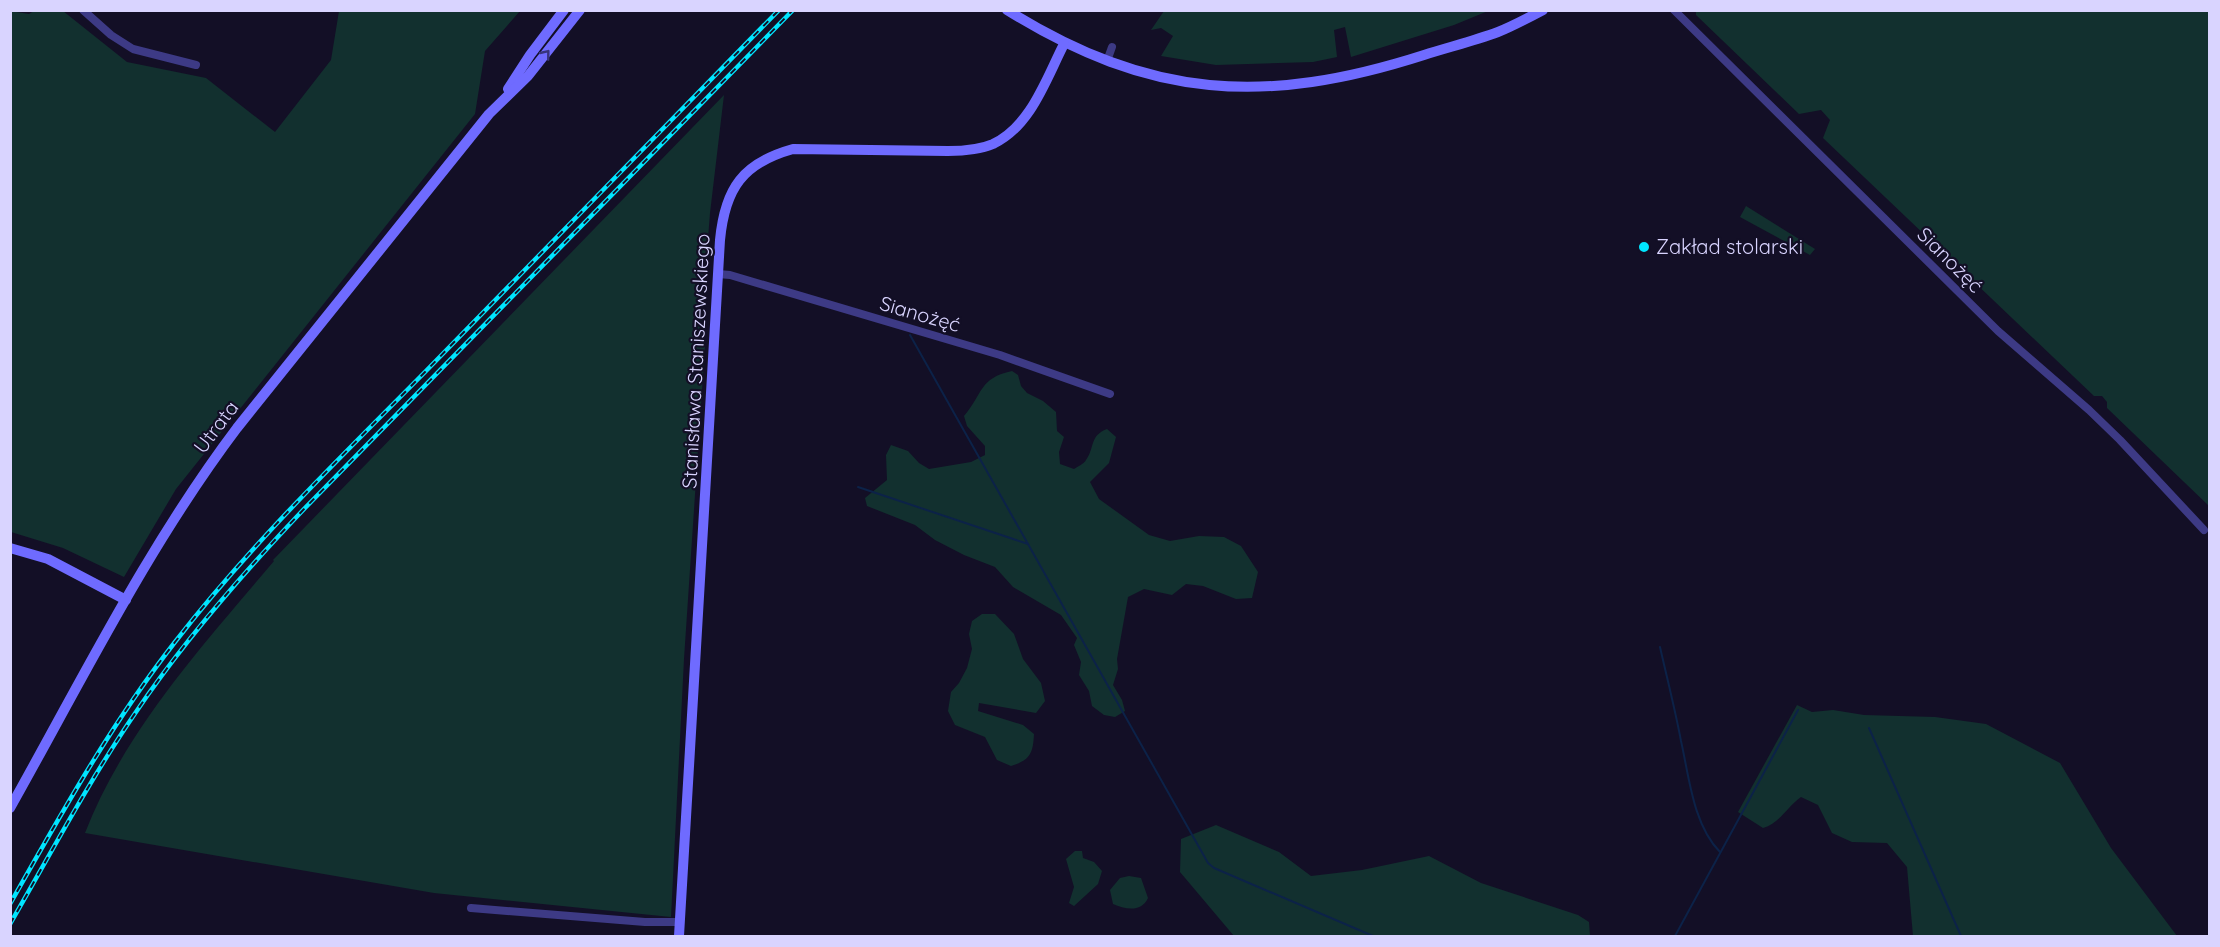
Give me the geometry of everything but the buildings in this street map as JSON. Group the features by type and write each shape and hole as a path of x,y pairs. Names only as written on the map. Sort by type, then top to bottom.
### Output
{"main road":[{"name":"Utrata","path":"10,808 173,519 223,447 500,102 530,55 564,10"},
{"name":"Utrata","path":"500,102 528,76 580,10"},
{"path":"1007,10 1064,44 1107,61 1151,75 1209,86 1303,84 1366,73 1501,31 1543,10"},
{"name":"Stanisława Staniszewskiego","path":"679,936 718,274 721,232 727,204 738,182 754,165 772,155 793,149 948,151 972,150 993,144 1017,127 1032,106 1064,44"},
{"path":"10,549 48,560 126,600"}],"street":[{"path":"83,10 111,35 133,50 196,65"},
{"name":"Sianożęć","path":"1674,10 1998,331 2120,440 2204,530"},
{"path":"1107,61 1112,47"},
{"name":"Sianożęć","path":"718,274 730,275 1000,355 1110,394"},
{"path":"471,908 645,922 680,922"}],"green space":[{"path":"1696,10 2209,11 2209,506 2107,408 2107,402 2102,396 2094,396 1823,138 1830,120 1821,110 1799,114 1696,15"},
{"path":"10,11 29,14 34,11 63,11 127,62 206,78 275,132 331,60 339,11 520,11 485,51 475,114 176,489 124,577 63,548 11,532"},
{"path":"1164,11 1488,11 1454,25 1351,57 1345,27 1334,30 1337,57 1313,62 1216,65 1161,56 1173,36 1161,28 1151,30"},
{"path":"724,95 710,213 701,329 705,345 684,659 671,917 434,893 85,833 102,795 144,724 194,656 273,560"},
{"path":"1746,206 1815,249 1810,255 1740,217"},
{"path":"1012,371 1018,375 1021,386 1027,393 1043,401 1056,412 1057,431 1064,437 1059,452 1060,464 1074,469 1082,464 1089,456 1097,435 1107,429 1116,437 1109,463 1090,482 1099,499 1149,535 1170,541 1199,536 1224,537 1241,546 1258,572 1252,598 1236,599 1203,586 1186,584 1172,595 1144,589 1128,597 1117,659 1118,669 1113,685 1122,700 1125,711 1115,717 1104,715 1092,706 1089,691 1079,675 1081,662 1074,645 1077,638 1061,615 1013,587 995,567 935,540 915,525 867,506 865,498 887,480 886,455 891,445 908,451 919,463 929,469 971,462 985,455 985,446 967,426 964,416 987,383 1001,374"},
{"path":"982,614 995,614 1014,634 1023,659 1041,683 1045,701 1036,713 979,703 978,711 1023,725 1034,734 1033,747 1029,755 1026,759 1011,766 997,760 985,737 955,725 948,711 951,692 967,668 972,649 969,634 972,621"},
{"path":"1797,705 1812,712 1833,710 1864,715 1935,717 1986,724 2060,763 2111,848 2177,936 1913,936 1907,867 1887,843 1852,842 1832,833 1818,805 1801,797 1779,819 1763,828 1738,812"},
{"path":"1216,825 1279,852 1311,876 1362,870 1429,856 1481,883 1578,915 1589,922 1590,936 1234,936 1180,872 1181,839"},
{"path":"1075,851 1082,851 1083,858 1094,862 1102,871 1098,884 1074,906 1069,903 1074,887 1066,859"},
{"path":"1129,876 1141,878 1148,898 1137,908 1113,904 1110,890 1120,878"}],"waterway":[{"path":"910,335 1208,863 1214,868 1373,936"},
{"path":"858,487 1028,544"},
{"path":"1660,647 1693,800 1704,828 1720,852"},
{"path":"1675,936 1798,710"},
{"path":"1869,728 1961,936"}],"railway":[{"path":"10,904 88,770 129,705 175,642 234,571 328,470 779,10"},
{"path":"10,924 119,737 155,685 216,606 305,508 793,10"}],"place":[{"name":"Zakład stolarski","path":"1644,247"}]}
